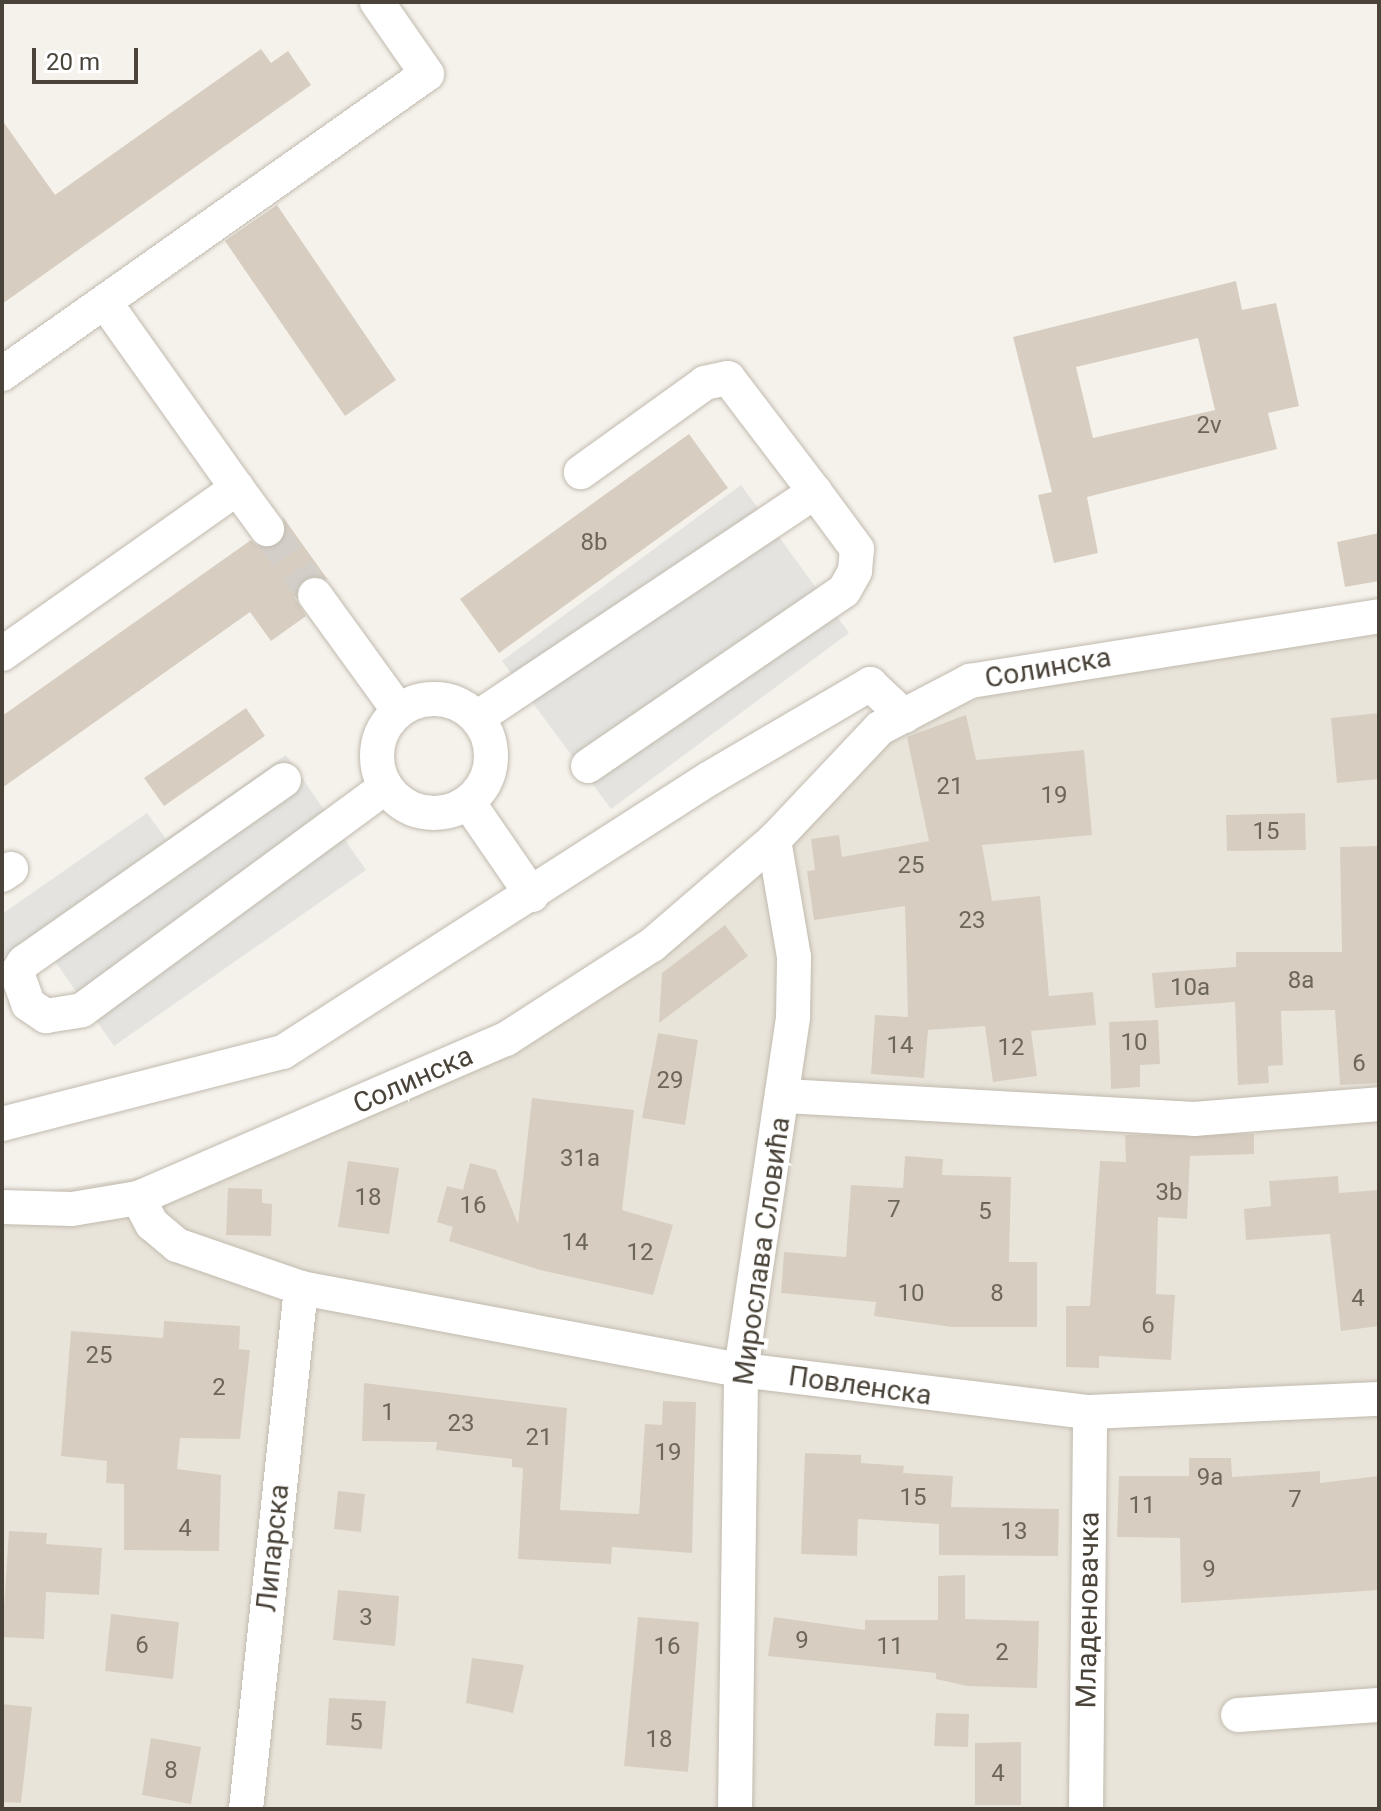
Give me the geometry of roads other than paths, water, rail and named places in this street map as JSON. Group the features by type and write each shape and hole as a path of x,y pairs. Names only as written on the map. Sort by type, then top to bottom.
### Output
{"street":[{"path":"2,374 427,74 377,2"},
{"path":"105,302 267,529"},
{"path":"581,472 705,383 728,378 857,549 855,571 844,591 588,766"},
{"path":"2,654 237,488"},
{"path":"477,718 815,492"},
{"path":"315,595 399,711"},
{"name":"Солинска","path":"2,1207 72,1209 138,1198 506,1039 652,945 774,840 880,728 970,681 1379,616"},
{"path":"2,1124 283,1052 710,778 870,684 904,716"},
{"path":"448,700 477,718 491,751 489,771 468,802 431,813 412,809 386,787 377,755 387,723 399,711 414,702 448,700"},
{"path":"284,780 24,962 17,973 28,1004 46,1016 82,1010 386,787"},
{"path":"468,802 532,895"},
{"path":"774,840 794,957 785,1096"},
{"name":"Мирослава Словића","path":"735,1809 741,1370 785,1096 1194,1119 1379,1104"},
{"name":"Повленска","path":"138,1198 152,1224 177,1245 301,1288 741,1370 1090,1412 1379,1399"},
{"name":"Липарска","path":"246,1809 301,1288"},
{"name":"Младеновачка","path":"1086,1809 1090,1412"},
{"path":"1238,1715 1379,1705"}],"tunnel":[{"path":"267,529 315,595"}]}
